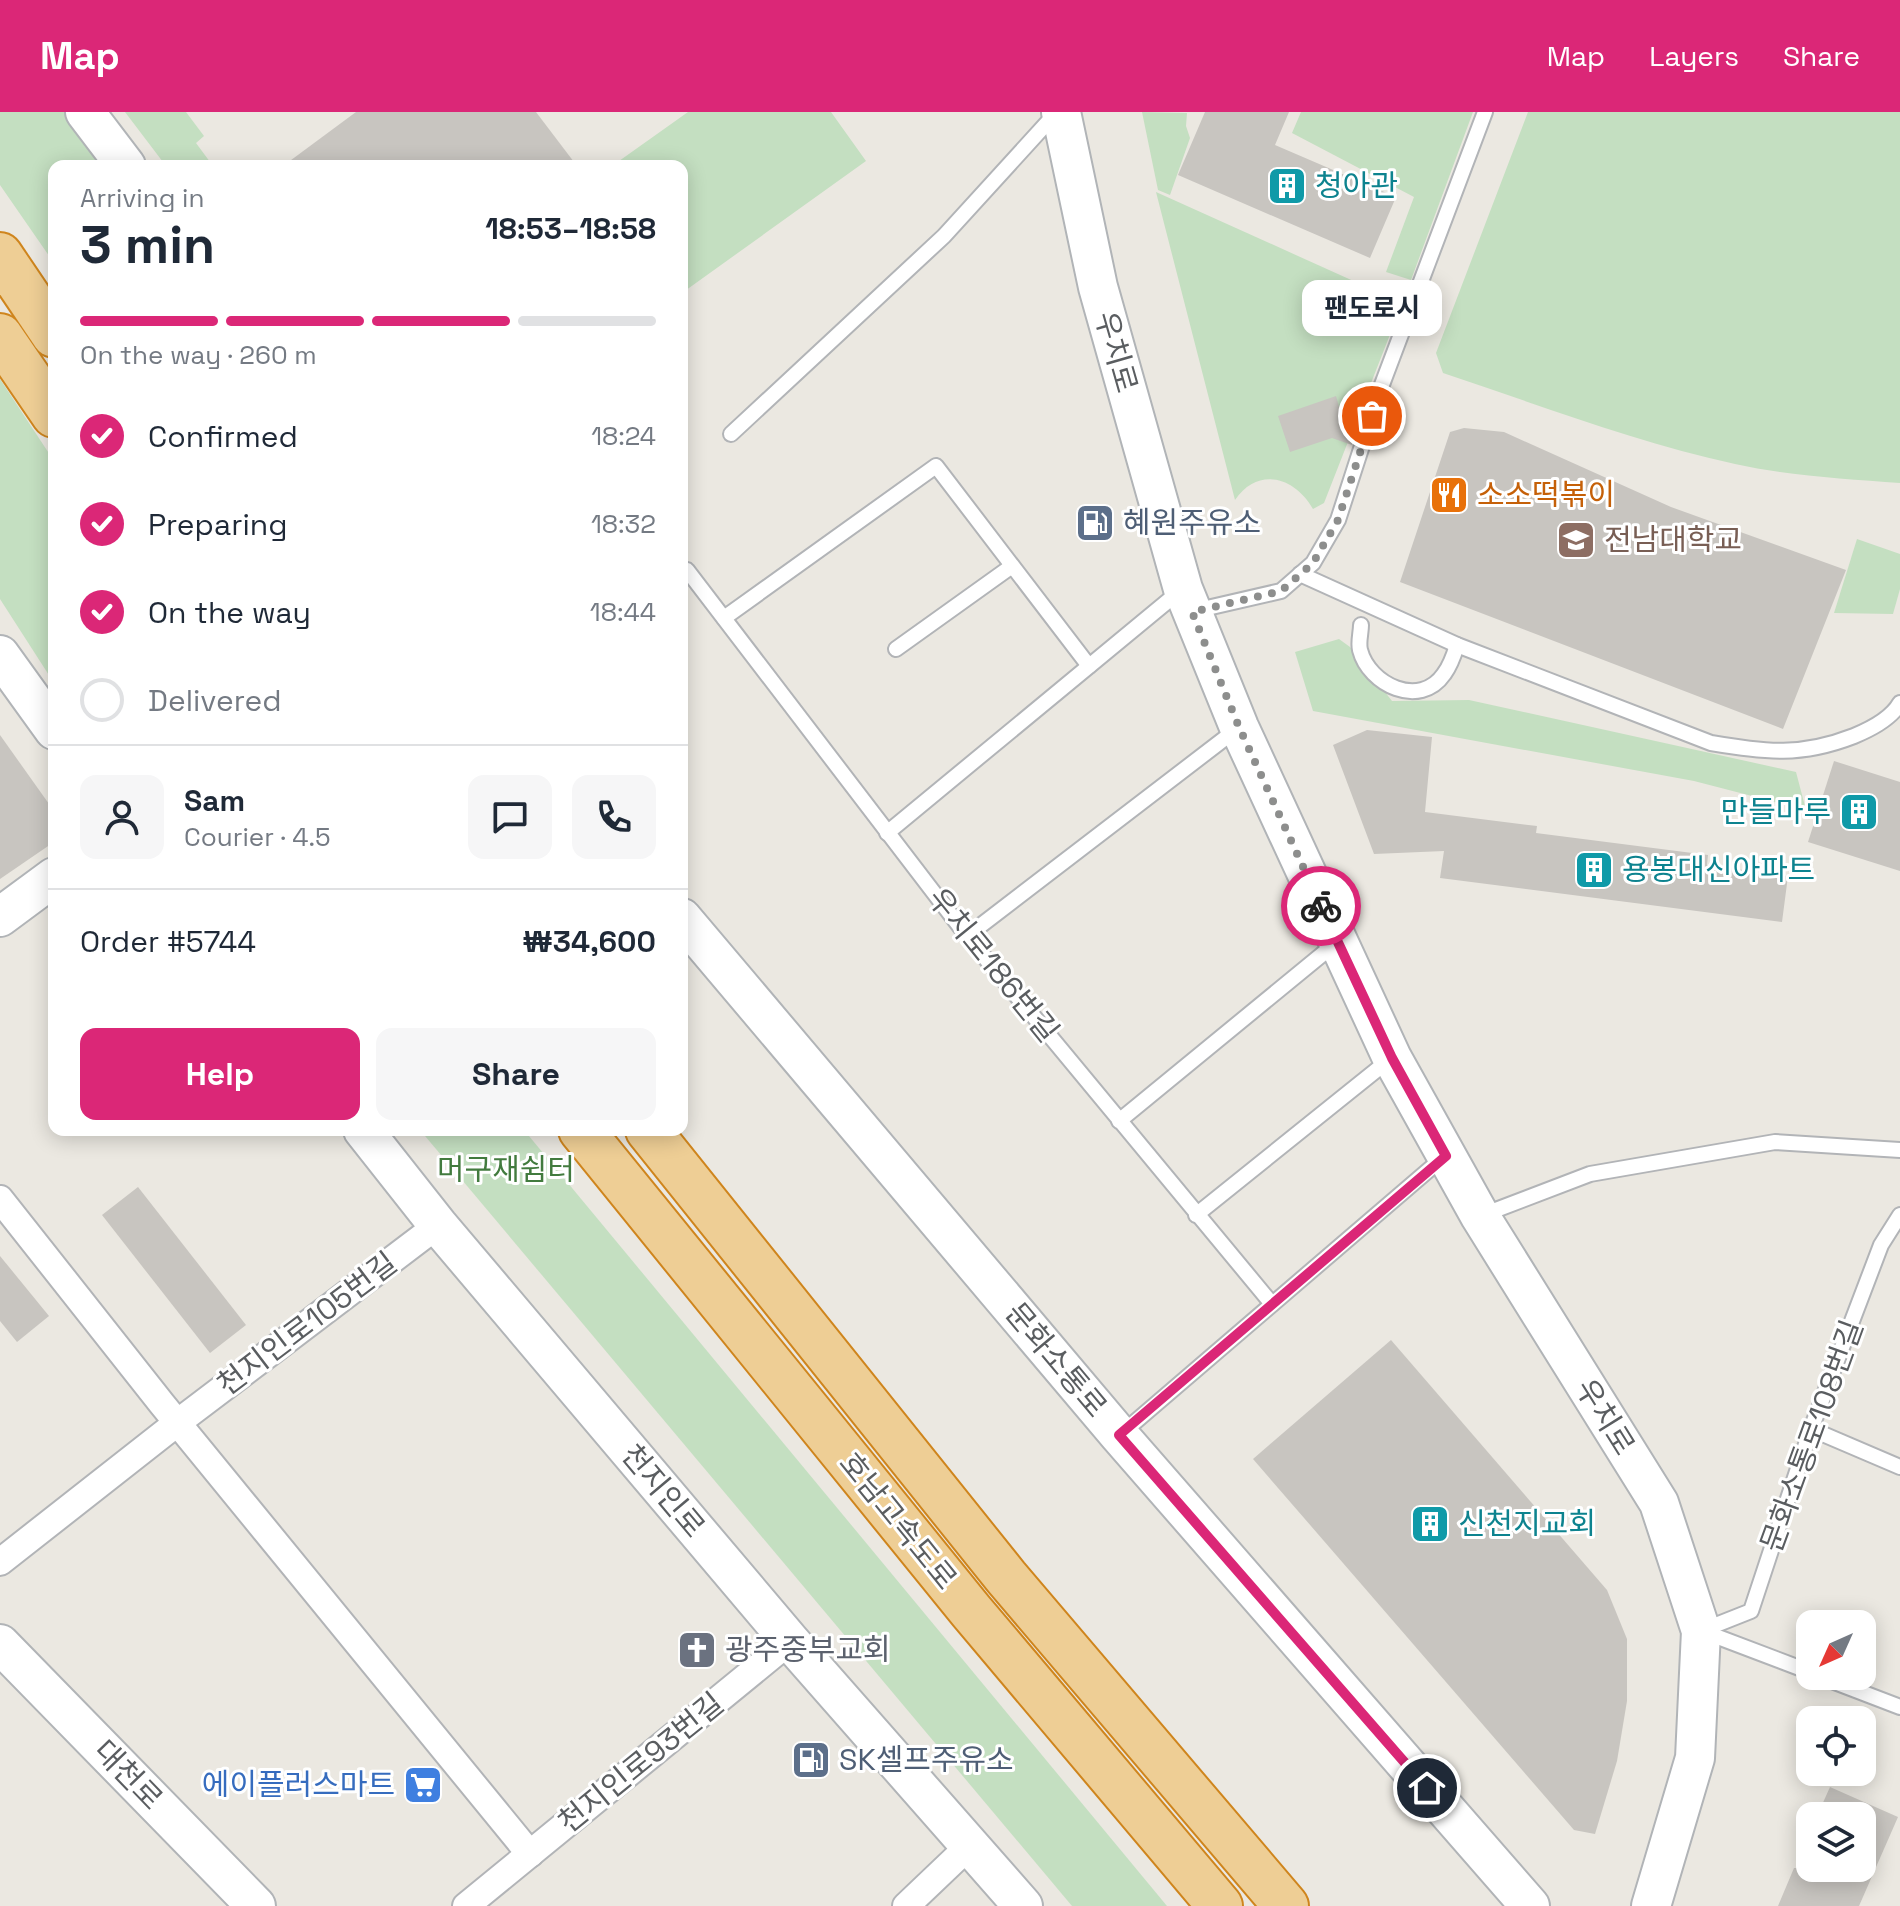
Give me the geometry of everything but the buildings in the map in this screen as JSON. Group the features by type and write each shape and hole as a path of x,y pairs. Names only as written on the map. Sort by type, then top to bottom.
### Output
{"highway":[{"path":"0,255 48,326"},
{"path":"0,336 48,406"},
{"name":"호남고속도로","path":"586,1136 971,1611 1220,1906"},
{"name":"호남고속도로","path":"653,1136 1006,1577 1286,1906"}],"street":[{"path":"85,112 121,160"},
{"name":"우치로","path":"1059,112 1098,287 1188,600 1239,727 1392,1058 1480,1216 1659,1503 1701,1631 1695,1758 1651,1906"},
{"path":"0,655 48,722"},
{"path":"0,917 48,881"},
{"name":"문화소통로","path":"688,925 1119,1435 1530,1906"},
{"name":"천지인로","path":"368,1136 438,1225 790,1641 1023,1906"},
{"path":"0,1199 177,1423"},
{"name":"천지인로105번길","path":"0,1562 438,1225"},
{"name":"천지인로93번길","path":"177,1423 530,1854"},
{"name":"천지인로93번길","path":"466,1906 790,1641"},
{"name":"대천로","path":"0,1644 248,1903"},
{"path":"906,1906 969,1846"}],"lane":[{"name":"우치로","path":"731,434 944,236 1059,112"},
{"path":"887,833 1089,666 1188,600 1281,591 1313,563 1338,520 1380,390 1485,112"},
{"path":"724,618 936,466 1089,666"},
{"path":"896,649 1012,566"},
{"name":"우치로186번길","path":"688,571 967,936 1272,1304"},
{"path":"1300,574 1457,645 1711,743 1748,749 1814,750 1875,726 1896,711 1900,703"},
{"path":"1361,625 1359,648 1365,663 1379,679 1394,689 1412,692 1431,687 1444,676 1457,645"},
{"path":"967,936 1239,727"},
{"path":"1119,1121 1338,941"},
{"path":"1196,1215 1392,1058"},
{"path":"1480,1216 1590,1174 1775,1142 1900,1150"},
{"path":"1119,1435 1446,1156"},
{"name":"문화소통로108번길","path":"1701,1631 1751,1611 1811,1429 1881,1245 1900,1215"},
{"path":"1811,1429 1900,1467"},
{"path":"1701,1631 1796,1667"},
{"path":"1856,1690 1900,1707"}],"green space":[{"path":"0,112 64,112 99,160 48,160 48,254 0,185"},
{"path":"125,112 186,112 204,136 196,143 209,160 161,160"},
{"path":"688,112 831,112 866,161 688,289 688,160 620,160"},
{"path":"1142,112 1187,113 1186,126 1190,138 1170,195 1158,190"},
{"path":"1301,112 1473,112 1411,280 1386,272 1414,197 1292,133"},
{"path":"1528,112 1900,112 1900,483 1797,474 1735,464 1624,434 1443,373 1436,353"},
{"path":"1156,192 1389,297 1400,309 1324,503 1313,509 1296,489 1276,480 1265,479 1254,483 1235,500"},
{"path":"0,379 48,452 48,674 0,599"},
{"path":"1857,539 1900,554 1900,589 1893,614 1834,613"},
{"path":"1339,639 1350,647 1392,701 1469,700 1796,772 1806,810 1694,781 1313,711 1295,652"},
{"name":"머구재쉼터","path":"425,1136 529,1136 1167,1906 1072,1906"}],"way so far":[{"path":"1321,906 1239,727 1192,612 1281,591 1313,563 1338,520 1372,416"}],"place":[{"name":"청아관","path":"1287,186"},
{"name":"팬도로시","path":"1372,416"},
{"name":"소소떡볶이","path":"1449,495"},
{"name":"혜원주유소","path":"1095,523"},
{"name":"전남대학교","path":"1576,540"},
{"name":"만들마루","path":"1859,812"},
{"name":"용봉대신아파트","path":"1594,870"},
{"name":"신천지교회","path":"1430,1524"},
{"name":"광주중부교회","path":"697,1650"},
{"name":"SK셀프주유소","path":"811,1760"},
{"name":"에이플러스마트","path":"423,1785"}],"route":[{"path":"1321,906 1392,1058 1446,1156 1119,1435 1427,1788"}]}
